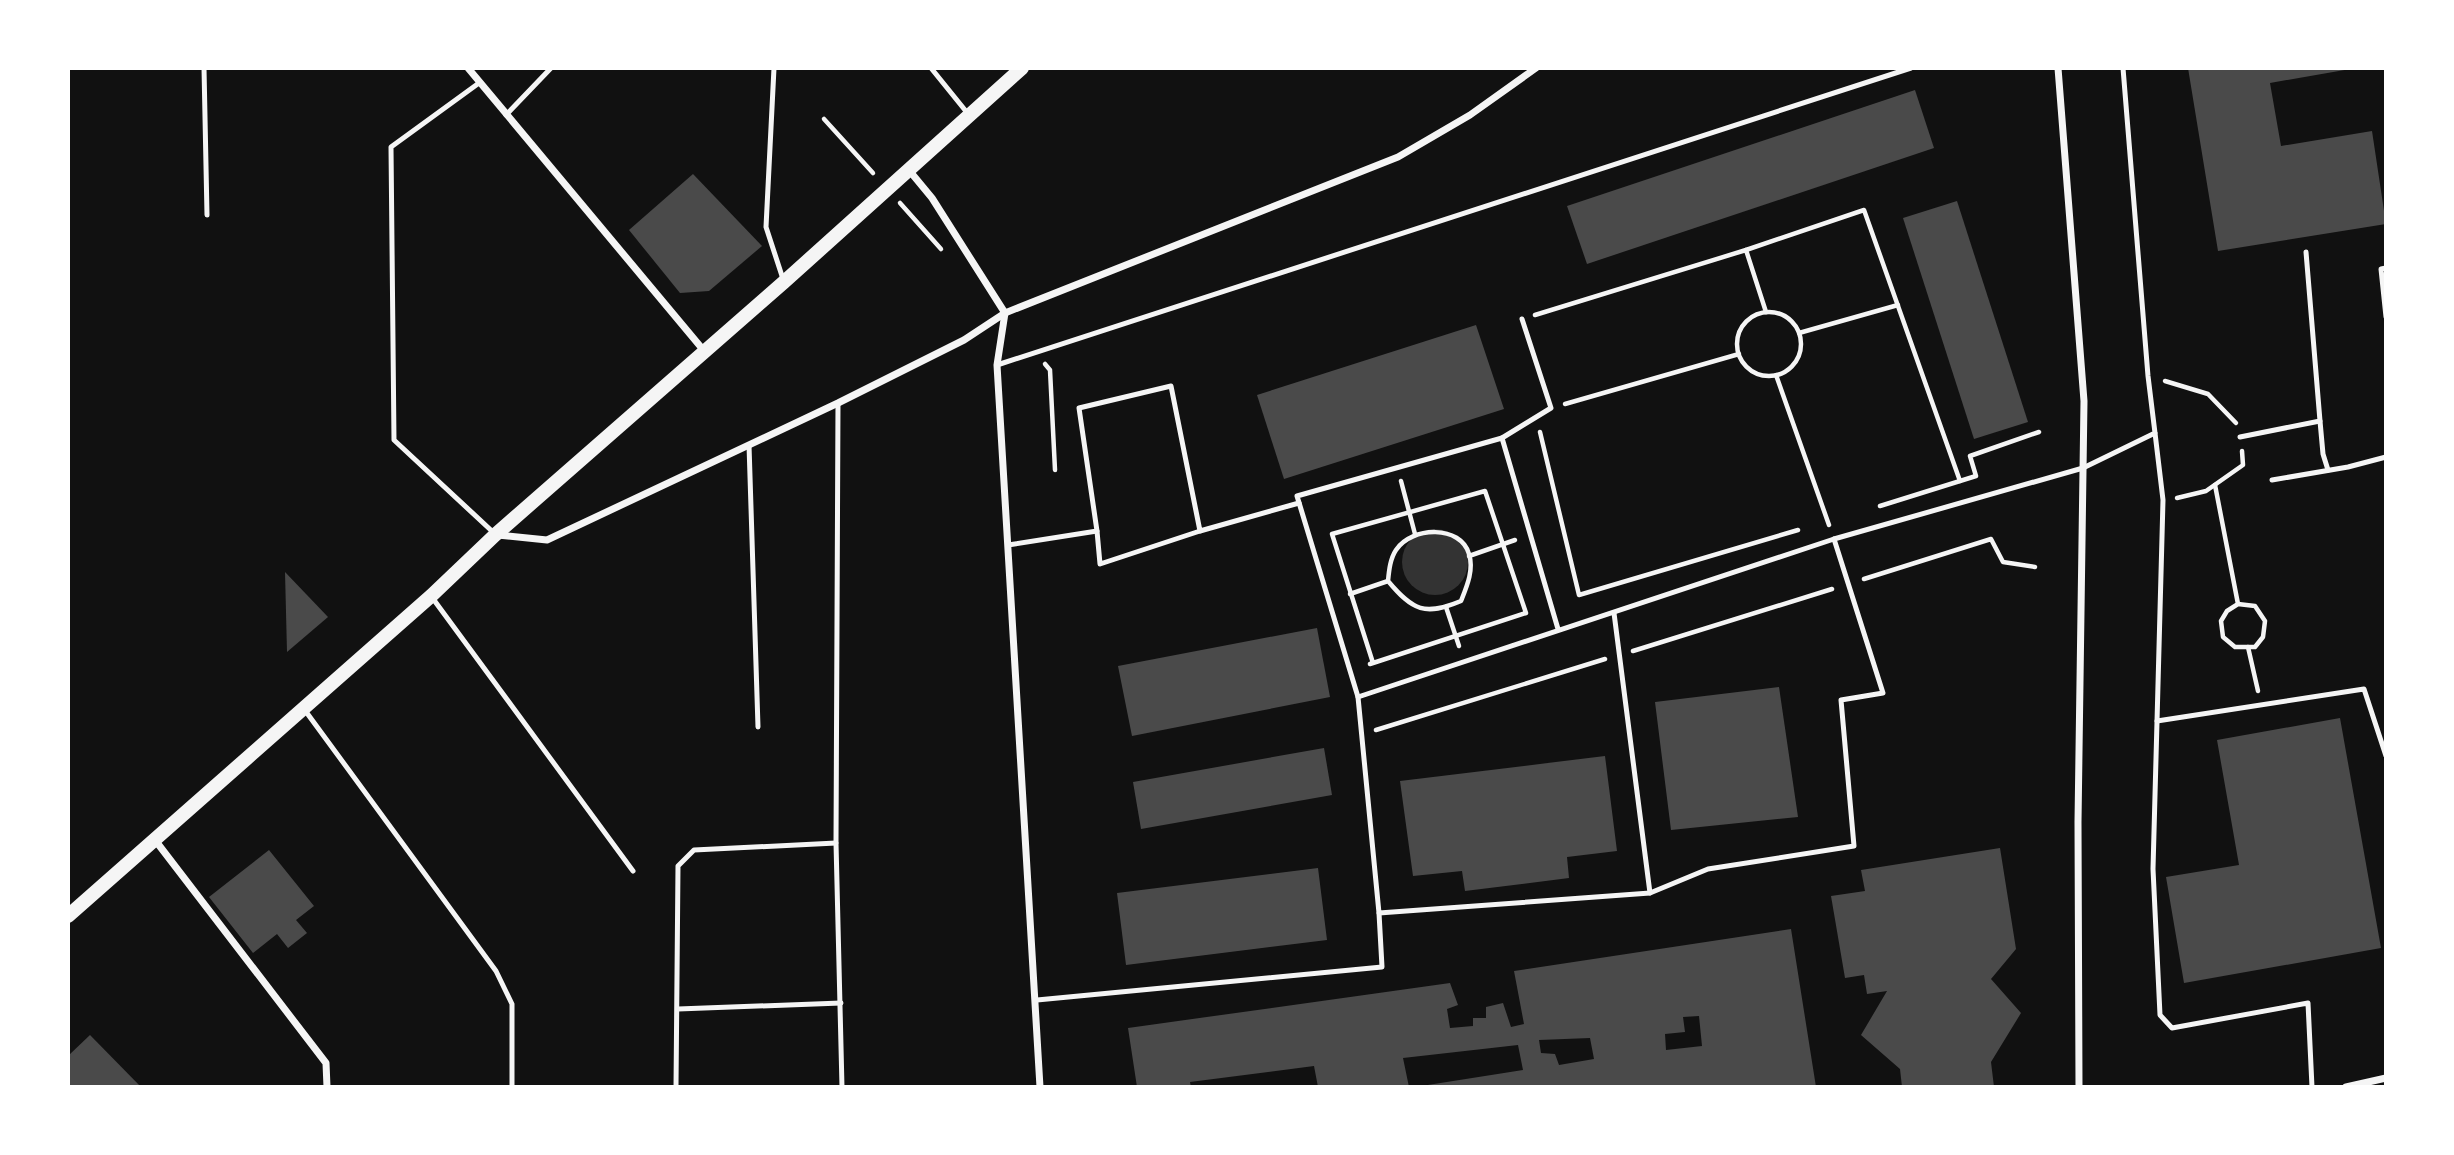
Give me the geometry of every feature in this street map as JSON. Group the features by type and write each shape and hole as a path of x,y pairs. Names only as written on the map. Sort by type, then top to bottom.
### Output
{"main road":[{"path":"68,916 1022,68"}],"street":[{"path":"468,68 705,352"},
{"path":"495,534 547,540 838,403 964,340 1005,313 1398,157 1470,115 1535,68"},
{"path":"2058,68 2084,401 2078,822 2079,1087"},
{"path":"908,169 932,198 1005,313 997,365 1009,545 1013,667 1037,1000 1040,1087"},
{"path":"155,840 326,1063 327,1087"},
{"path":"2346,1087 2386,1078"}],"lane":[{"path":"204,68 207,215"},
{"path":"506,115 551,68"},
{"path":"774,68 766,228 784,282"},
{"path":"931,68 969,115"},
{"path":"997,365 1911,68"},
{"path":"2123,68 2148,376 2163,500 2152,869 2160,1015 2172,1028 2308,1003 2312,1087"},
{"path":"479,83 391,147 394,440 495,534"},
{"path":"2306,252 2323,454 2328,470"},
{"path":"2386,268 2381,269 2386,317"},
{"path":"1037,1000 1382,967 1358,697 1297,496 1502,438 1551,408 1522,319"},
{"path":"1200,531 1171,386 1079,408 1101,564 1200,531 1299,503"},
{"path":"838,403 836,843 842,1087"},
{"path":"2240,437 2320,421"},
{"path":"1358,697 1834,539 2083,468 2155,433"},
{"path":"1502,438 1558,629"},
{"path":"748,445 758,727"},
{"path":"2272,480 2386,457"},
{"path":"1009,545 1097,531"},
{"path":"1379,913 1650,893 1708,869 1854,846 1841,700 1883,693 1834,539"},
{"path":"431,596 633,871"},
{"path":"1614,613 1650,893"},
{"path":"2157,721 2364,689 2386,756"},
{"path":"304,709 496,971 512,1004 512,1087"},
{"path":"676,1087 678,866 694,850 836,843"},
{"path":"678,1009 841,1003"}],"path":[{"path":"1522,319 1746,250 1864,210 1960,481"},
{"path":"1746,250 1766,312"},
{"path":"1799,333 1898,305"},
{"path":"1777,313 1794,324 1799,333 1799,354 1794,364 1776,374 1758,373 1743,362 1739,354 1737,345 1742,326 1756,314 1777,313"},
{"path":"1551,408 1739,354"},
{"path":"1776,374 1834,539"},
{"path":"2148,376 2208,394 2239,426 2243,465 2206,491 2163,500"},
{"path":"1536,417 1579,595 1801,529"},
{"path":"1867,509 1976,476 1970,456 2039,432"},
{"path":"1397,468 1415,534"},
{"path":"2215,485 2238,604"},
{"path":"1485,491 1526,613 1371,664 1332,534 1409,512 1485,491"},
{"path":"1815,526 1841,517"},
{"path":"1427,531 1452,535 1469,551 1471,565 1461,601 1446,607 1438,610 1415,607 1388,582 1389,569 1398,547 1415,534 1427,531"},
{"path":"1469,556 1530,534"},
{"path":"1362,735 1991,540 2003,562 2035,567"},
{"path":"1329,601 1388,582"},
{"path":"2238,604 2255,606 2265,621 2263,637 2255,647 2235,647 2223,637 2221,621 2227,611 2238,604"},
{"path":"1446,607 1464,661"},
{"path":"2248,647 2262,704"}],"shaded area":[{"path":"1428,529 1442,529 1454,534 1463,543 1468,562 1466,575 1459,586 1442,595 1428,595 1416,590 1407,581 1402,569 1402,555 1407,543 1416,534"}],"building":[{"path":"2188,68 2356,68 2270,83 2281,146 2372,131 2386,224 2218,251"},
{"path":"1915,90 1934,148 1587,264 1567,206"},
{"path":"693,174 762,246 709,291 680,293 629,230"},
{"path":"1957,201 2028,422 1974,439 1903,218"},
{"path":"1476,325 1504,409 1284,479 1257,395"},
{"path":"285,572 328,617 287,652"},
{"path":"1317,628 1330,697 1132,736 1118,666"},
{"path":"1779,687 1798,817 1671,830 1655,702"},
{"path":"2340,718 2381,948 2184,983 2166,877 2239,865 2217,740"},
{"path":"1324,748 1332,795 1141,829 1133,782"},
{"path":"1605,756 1617,851 1567,857 1569,878 1465,891 1462,871 1413,876 1400,781"},
{"path":"2000,848 2016,949 1991,979 2021,1013 1991,1062 1994,1087 1902,1087 1900,1069 1861,1035 1887,991 1867,994 1864,975 1845,978 1831,896 1865,891 1861,870"},
{"path":"269,850 314,906 296,920 307,933 288,948 277,934 253,953 209,897"},
{"path":"1318,868 1327,940 1126,965 1117,893"},
{"path":"1791,929 1816,1087 1415,1087 1523,1070 1518,1045 1403,1058 1409,1087 1318,1087 1314,1066 1190,1082 1191,1087 1137,1087 1128,1028 1450,983 1458,1005 1447,1009 1450,1028 1473,1026 1473,1018 1486,1018 1486,1007 1503,1003 1511,1027 1524,1024 1514,971","holes":["1699,1016 1702,1046 1666,1050 1665,1034 1685,1032 1683,1017","1590,1038 1594,1059 1559,1065 1555,1054 1541,1053 1539,1040"]},
{"path":"90,1035 141,1087 68,1087 68,1056"}]}
